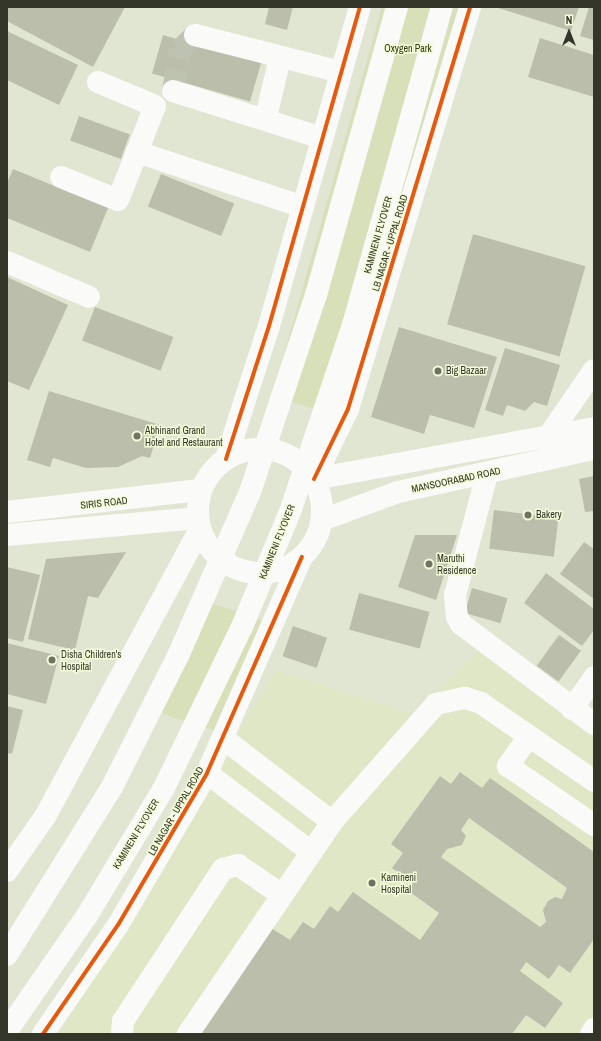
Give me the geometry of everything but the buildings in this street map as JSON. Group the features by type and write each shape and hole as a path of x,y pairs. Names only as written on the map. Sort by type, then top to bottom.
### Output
{"main road":[{"path":"226,459 303,207 360,7"},
{"path":"7,955 70,856 152,709 250,492 316,295 397,7"},
{"name":"KAMINENI FLYOVER","path":"7,1031 109,879 164,788 195,725 291,509 353,325 442,7"},
{"name":"LB NAGAR - UPPAL ROAD","path":"314,480 348,409 470,7"},
{"path":"195,35 280,58 341,72"},
{"path":"266,118 280,58"},
{"path":"61,177 118,200 155,106 98,82"},
{"path":"173,91 266,118 322,138"},
{"path":"137,152 303,207"},
{"path":"7,262 89,297"},
{"path":"551,459 548,438 592,368"},
{"path":"314,480 548,438 594,428"},
{"name":"MANSOORABAD ROAD","path":"322,520 392,494 594,449"},
{"path":"7,871 46,815 199,523 201,490 211,472 226,459 244,451 271,450 301,464 314,480 322,499 322,520 316,540 302,557 285,569 264,574 243,571 224,562 209,547 199,523"},
{"path":"486,474 455,594 457,616 461,624 572,709 594,724"},
{"name":"SIRIS ROAD","path":"7,512 201,490"},
{"path":"7,535 199,523"},
{"name":"LB NAGAR - UPPAL ROAD","path":"43,1034 118,925 207,773 224,739 302,557"},
{"path":"572,709 594,677"},
{"path":"188,1034 332,822 436,704 465,698 481,703 594,781"},
{"path":"529,736 508,766 594,825"},
{"path":"224,739 332,822"},
{"path":"207,773 311,852"},
{"path":"122,1034 123,1021 223,869 238,866 282,894"},
{"path":"591,1034 594,1029"}],"shaded area":[{"name":"Kamineni Hospital","path":"479,650 594,733 594,1034 60,1034 276,670 412,714"}],"green space":[{"name":"Oxygen Park","path":"382,7 459,7 335,414 272,397"},
{"path":"192,597 267,621 230,736 155,711"}],"tunnel":[{"path":"173,91 180,50 195,35"}],"cycle path":[{"path":"226,459 269,326 360,7"},
{"path":"314,479 348,409 470,7"},
{"path":"43,1034 118,925 207,773 302,557"}],"place":[{"name":"Big Bazaar","path":"438,371"},
{"name":"Abhinand Grand Hotel and Restaurant","path":"137,436"},
{"name":"Bakery","path":"528,515"},
{"name":"Maruthi Residence","path":"429,564"},
{"name":"Disha Children's Hospital","path":"52,660"},
{"name":"Kamineni Hospital","path":"372,883"}]}
